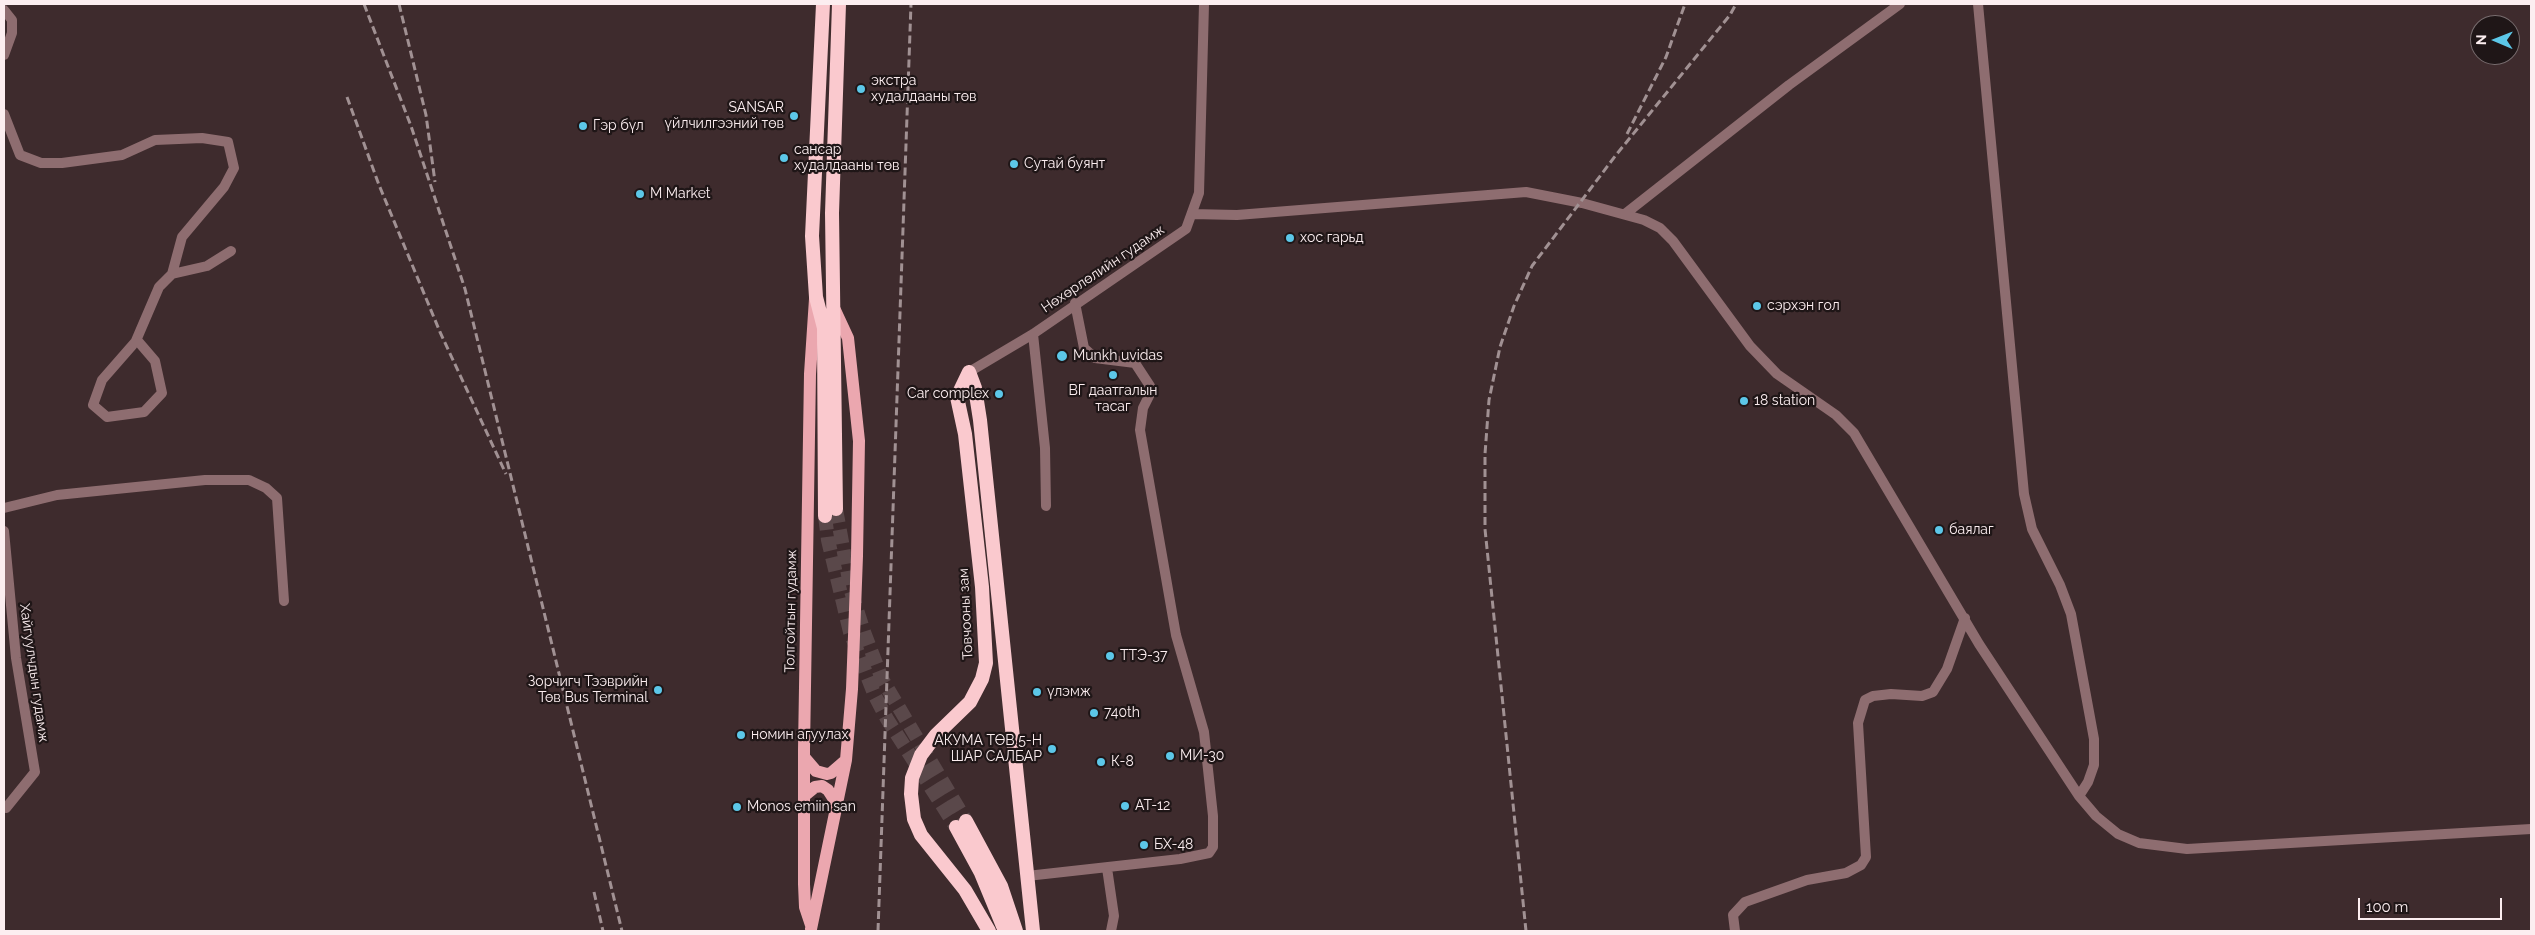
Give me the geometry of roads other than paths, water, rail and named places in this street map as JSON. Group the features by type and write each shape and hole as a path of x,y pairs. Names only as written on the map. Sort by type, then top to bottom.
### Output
{"highway":[{"path":"823,4 812,236 816,297 824,328 830,513 835,310 832,214 839,4"},
{"path":"969,372 975,388 983,445 1033,931"},
{"name":"Товчооны зам","path":"969,372 957,397 965,434 982,587 986,663 982,679 970,702 936,735 921,755 912,778 911,801 921,835 965,890 989,931"},
{"path":"1004,931 961,824 1001,886 1016,931"}],"main road":[{"name":"Толгойтын гудамж","path":"811,928 805,907 804,892 804,758 810,383 812,328 816,297"},
{"name":"Толгойтын гудамж","path":"811,928 846,760 852,689 859,441 848,338 835,310"},
{"path":"804,758 816,771 827,774 832,773 846,760"},
{"path":"804,796 815,787 822,786 828,790 838,804"}],"street":[{"name":"Нөхөрлөлийн гудамж","path":"969,372 1032,334 1186,229 1199,193 1204,4"},
{"path":"1625,214 1789,86 1900,4"},
{"path":"1978,4 2024,494 2032,529 2060,585 2069,608 2094,739 2094,764 2088,782 2079,796"},
{"path":"4,10 12,20 12,34 4,55"},
{"path":"4,114 20,155 41,163 62,163 122,156 155,140 202,138 228,142 234,168 224,187 182,237 172,274 159,287 135,342 102,380 93,405 107,417 144,412 162,393 155,361 137,340 135,342"},
{"path":"1192,214 1237,215 1526,192 1625,214 1652,224 1673,241 1750,346 1778,374 1836,414 1854,433 1980,644 2079,796 2096,816 2118,834 2139,843 2187,849 2531,829"},
{"path":"172,274 206,266 231,250"},
{"path":"1027,876 1180,859 1209,853 1213,848 1213,816 1204,732 1176,635 1140,430 1143,408 1150,394 1150,386 1135,363 1095,358 1084,348 1075,303"},
{"path":"1032,334 1045,448 1046,506"},
{"path":"4,508 58,495 205,480 249,480 266,488 277,498 284,601"},
{"name":"Хайгуулчдын гудамж","path":"4,531 16,658 35,772 6,808"},
{"path":"1735,931 1733,915 1745,902 1807,880 1846,873 1860,865 1866,857 1858,723 1864,700 1873,696 1891,694 1922,696 1933,692 1947,668 1965,618"},
{"path":"1107,868 1114,916 1111,931"}],"tunnel":[{"path":"836,509 851,591 882,679 966,821"},
{"path":"825,516 828,540 850,632 875,696 887,719 956,827"}],"railway":[{"path":"364,4 411,126 465,289 622,931"},
{"path":"399,4 426,115 435,182"},
{"path":"878,931 911,4"},
{"path":"1627,134 1666,57 1685,4"},
{"path":"1526,931 1485,529 1485,454 1489,400 1500,347 1514,306 1532,266 1616,155 1730,15 1736,4"},
{"path":"347,97 379,185 440,332 506,474"},
{"path":"594,892 603,931"}],"place":[{"name":"экстра худалдааны төв","path":"861,89"},
{"name":"SANSAR үйлчилгээний төв","path":"794,116"},
{"name":"Гэр бүл","path":"583,126"},
{"name":"сансар худалдааны төв","path":"784,158"},
{"name":"Сутай буянт","path":"1014,164"},
{"name":"М Market","path":"640,194"},
{"name":"хос гарьд","path":"1290,238"},
{"name":"сэрхэн гол","path":"1757,306"},
{"name":"Munkh uvidas","path":"1062,356"},
{"name":"ВГ даатгалын тасаг","path":"1113,375"},
{"name":"Car complex","path":"999,394"},
{"name":"18 station","path":"1744,401"},
{"name":"баялаг","path":"1939,530"},
{"name":"ТТЭ-37","path":"1110,656"},
{"name":"Зорчигч Тээврийн Төв Bus Terminal","path":"658,690"},
{"name":"үлэмж","path":"1037,692"},
{"name":"740th","path":"1094,713"},
{"name":"номин агуулах","path":"741,735"},
{"name":"АКУМА ТӨВ 5-Н ШАР САЛБАР","path":"1052,749"},
{"name":"МИ-30","path":"1170,756"},
{"name":"К-8","path":"1101,762"},
{"name":"АТ-12","path":"1125,806"},
{"name":"Monos emiin san","path":"737,807"},
{"name":"БХ-48","path":"1144,845"}]}
